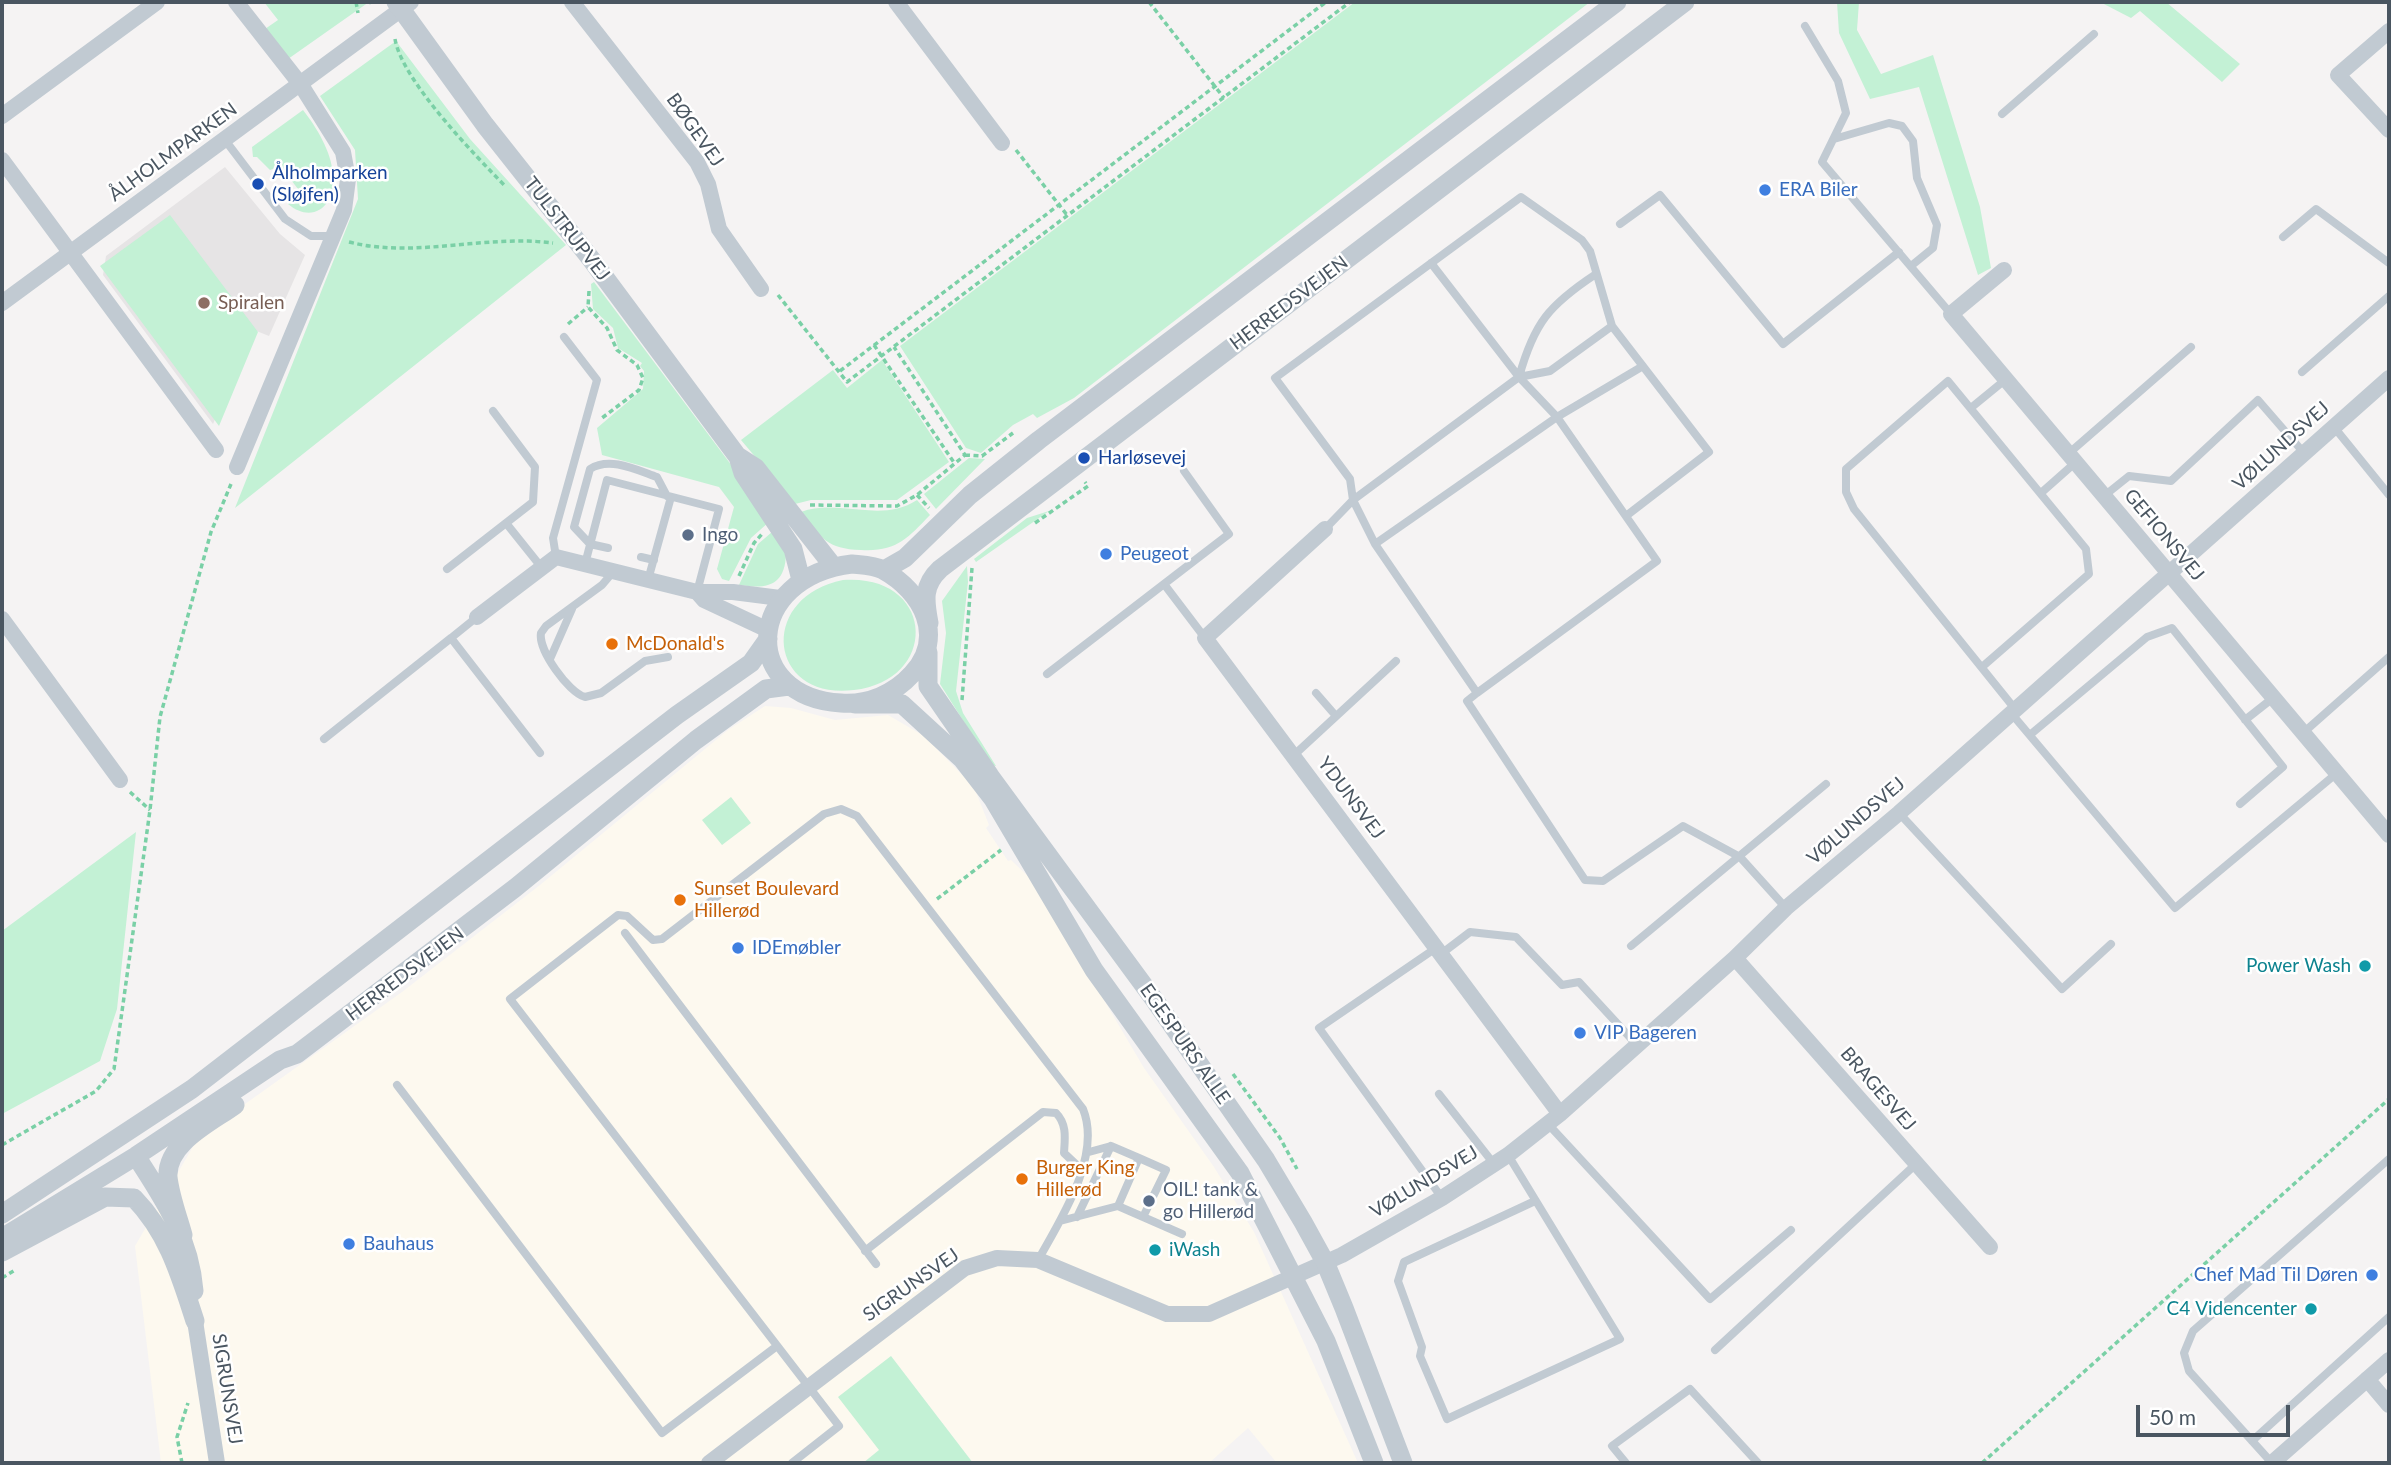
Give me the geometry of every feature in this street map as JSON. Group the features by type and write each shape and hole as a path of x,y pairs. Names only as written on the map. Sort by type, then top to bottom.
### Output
{"street":[{"path":"2,116 158,2"},
{"path":"236,2 300,85 343,152 348,179 344,210 334,236 237,467"},
{"name":"BØGEVEJ","path":"572,2 697,162 708,184 719,229 761,289"},
{"path":"896,2 1002,143"},
{"path":"884,570 905,558 942,522 1039,440 1617,2"},
{"name":"HERREDSVEJEN","path":"929,623 924,598 934,575 1685,2"},
{"name":"ÅLHOLMPARKEN","path":"2,303 300,85 403,5"},
{"name":"TULSTRUPVEJ","path":"403,5 738,457 756,468 785,518 834,566"},
{"path":"2389,31 2338,75 2389,130"},
{"path":"2,160 216,450"},
{"path":"1951,314 2004,270"},
{"name":"GEFIONSVEJ","path":"1951,314 2337,773 2386,825"},
{"name":"VØLUNDSVEJ","path":"1325,1262 1442,1198 1501,1160 1554,1119 1735,958 1786,908 1899,813 2389,378"},
{"name":"TULSTRUPVEJ","path":"785,518 801,580"},
{"path":"1205,638 1325,529"},
{"path":"477,617 556,557 696,592 733,592 780,598"},
{"path":"852,564 884,570 915,600 929,623 931,639 928,652 914,673 898,688 880,697 855,704 809,699 789,686 771,656 768,634 780,598 801,580 834,566 852,564"},
{"path":"696,592 704,600 768,634"},
{"path":"2,619 120,780"},
{"name":"HERREDSVEJEN","path":"2,1214 203,1081 677,715 751,663 768,634"},
{"name":"YDUNSVEJ","path":"1205,638 1438,951 1554,1119"},
{"name":"EGESPURS ALLE","path":"928,652 928,686 1266,1160 1325,1262 1403,1463"},
{"name":"HERREDSVEJEN","path":"2,1238 136,1156 280,1060 297,1054 483,914 705,732 766,689 789,686"},
{"name":"EGESPURS ALLE","path":"855,704 902,704 962,759 993,799 1094,970 1240,1173 1326,1341 1374,1463"},
{"name":"BRAGESVEJ","path":"1735,958 1990,1247"},
{"path":"195,1321 192,1267 168,1177 170,1161 179,1146 289,1066 297,1054"},
{"path":"2,1223 115,1158 136,1156 166,1201 183,1235"},
{"path":"2,1252 105,1197 134,1198 158,1225 173,1252 195,1321"},
{"name":"SIGRUNSVEJ","path":"709,1463 965,1268 997,1258 1038,1259 1167,1314 1188,1316 1209,1314 1325,1262"},
{"name":"SIGRUNSVEJ","path":"195,1321 217,1463"},
{"path":"2272,1463 2389,1360"},
{"path":"2368,1379 2389,1405"}],"lane":[{"path":"1805,26 1838,81 1846,113 1822,162 1951,314"},
{"path":"2002,114 2094,34"},
{"path":"1833,139 1889,123 1902,126 1913,141 1917,178 1937,225 1933,248 1911,266"},
{"path":"225,140 285,219 311,236 334,236"},
{"path":"1620,224 1660,195 1783,344 1899,252"},
{"path":"1477,693 1375,544 1353,500 1350,479 1275,378 1521,197 1582,240 1590,251 1612,326 1709,452 1626,516"},
{"path":"2283,237 2316,209 2389,263"},
{"path":"1431,263 1519,377 1557,417 1657,561 1467,701 1584,880 1603,881 1683,826 1740,857 1786,908"},
{"path":"1519,377 1529,340 1545,316 1572,291 1596,274"},
{"path":"2302,372 2389,296"},
{"path":"1325,529 1353,500 1519,377 1550,372 1612,326"},
{"path":"556,557 553,538 597,380 564,337"},
{"path":"2041,493 2072,458 2191,347"},
{"path":"1375,544 1557,417 1643,366"},
{"path":"1972,407 2005,380"},
{"path":"1982,667 2089,574 2086,549 1948,381 1846,469 1846,492 1854,509 1982,667 2031,734 2175,908 2337,773"},
{"path":"2104,496 2129,477 2171,481 2258,400 2304,453"},
{"path":"447,569 533,502 535,467 494,411"},
{"path":"2334,427 2389,495"},
{"path":"608,548 590,544 576,531 574,523 586,476 596,465 608,463 657,477 669,496 648,580"},
{"path":"1047,674 1229,534 1184,471"},
{"path":"585,564 607,480 719,509 696,592"},
{"path":"506,523 542,568"},
{"path":"641,557 654,560"},
{"path":"613,572 541,633 539,642 573,691 591,697 601,693 645,661 668,657"},
{"path":"1164,584 1205,638"},
{"path":"550,659 573,606"},
{"path":"324,739 477,617"},
{"path":"2031,734 2147,637 2172,628 2283,767 2241,804"},
{"path":"451,638 540,753"},
{"path":"2304,733 2389,657"},
{"path":"1293,756 1396,661"},
{"path":"1316,693 1336,716"},
{"path":"2245,720 2273,697"},
{"path":"1631,946 1826,784"},
{"path":"792,1463 839,1426 510,999 618,915 627,916 653,940 662,939 824,814 841,809 857,816 1083,1109 1090,1125 1089,1152 1060,1222 1038,1259"},
{"path":"1899,813 2062,989 2111,944"},
{"path":"1442,1198 1319,1028 1470,932 1516,937 1562,985 1578,982 1637,1045"},
{"path":"625,933 876,1264"},
{"path":"397,1085 662,1433 777,1346"},
{"path":"1439,1094 1535,1200 1619,1339 1447,1419 1420,1356 1422,1347 1398,1282 1404,1262 1535,1200"},
{"path":"865,1251 1043,1112 1056,1113 1061,1118 1065,1133 1064,1153 1082,1169"},
{"path":"1554,1119 1710,1299 1791,1230"},
{"path":"1089,1152 1111,1146 1166,1170 1143,1217"},
{"path":"1077,1217 1111,1146"},
{"path":"1118,1206 1139,1158"},
{"path":"2272,1463 2189,1371 2184,1353 2193,1331 2389,1159"},
{"path":"1715,1350 1916,1164"},
{"path":"1060,1222 1118,1206 1182,1234"},
{"path":"2252,1441 2389,1317"},
{"path":"1626,1463 1612,1446 1690,1389 1758,1463"}],"path":[{"path":"356,2 358,13"},
{"path":"1149,2 1223,98"},
{"path":"839,371 1326,2"},
{"path":"761,289 774,290 847,382 1350,2"},
{"path":"395,39 408,69 431,100 465,144 507,188"},
{"path":"1002,143 1015,148 1068,216"},
{"path":"334,236 365,246 402,248 536,240 564,247 556,239"},
{"path":"564,337 559,331 588,307 590,281"},
{"path":"583,430 593,426 642,386 641,370 614,345 607,328 588,307"},
{"path":"608,352 614,345"},
{"path":"874,345 955,464"},
{"path":"733,592 754,543 806,505 897,506 916,495 965,455 894,347"},
{"path":"2,1145 96,1091 114,1069 150,810 160,716 211,533 237,467"},
{"path":"916,495 942,522"},
{"path":"964,551 970,560 973,577 961,688 964,706"},
{"path":"120,780 150,810"},
{"path":"927,906 1016,839"},
{"path":"1231,1072 1280,1138 1298,1172"},
{"path":"1982,1463 2389,1099"},
{"path":"2,1278 22,1265"},
{"path":"182,1463 177,1437 189,1396"}],"shaded area":[{"name":"Spiralen","path":"225,167 280,234 305,255 269,336 254,330 213,424 103,275 106,256"},
{"path":"765,706 791,708 835,720 888,715 924,736 974,787 989,825 986,828 1008,861 1011,860 1035,883 1144,1068 1214,1167 1254,1232 1358,1463 1277,1463 1248,1428 1209,1463 973,1463 891,1356 880,1450 863,1463 161,1463 135,1246 194,1145 217,1124 402,992 540,885 728,730"}],"green space":[{"path":"264,2 369,2 288,59 265,29 278,20"},
{"path":"1355,2 1590,2 1074,398 1037,418 1033,414 1013,425 981,453 966,448 900,346"},
{"path":"1837,2 1859,2 1857,30 1881,74 1933,55 1980,207 1991,268 1978,275 1919,87 1870,99 1839,33"},
{"path":"2100,2 2166,2 2240,64 2222,82 2140,11 2131,18"},
{"path":"396,41 470,139 566,245 235,508 358,199 355,150 320,96"},
{"path":"303,110 322,140 333,174 331,195 327,203 321,209 306,213 288,204 301,193 285,172 279,175 273,169 270,170 257,157 253,157 252,147"},
{"path":"170,215 258,332 219,426 100,266"},
{"path":"594,282 738,474 769,522 751,538 729,581 722,579 717,569 734,507 719,487 602,455 597,428 643,389 644,371 640,366 642,363 618,348 613,328 593,309 591,284"},
{"path":"882,360 949,462 897,500 811,500 795,504 741,440 833,370 847,388"},
{"path":"969,458 985,459 936,509 924,494"},
{"path":"917,500 930,515 900,542 883,549 849,549 832,544 820,535 801,512 815,508 889,510"},
{"path":"1049,511 976,562 974,559 1027,518"},
{"path":"772,532 786,554 782,573 778,579 765,586 739,585 758,544"},
{"path":"967,566 968,582 956,691 963,713 996,766 991,765 940,684 946,633 942,601"},
{"path":"843,580 873,582 896,593 910,609 916,629 913,649 902,668 882,682 854,690 825,689 804,680 790,665 784,646 786,625 796,606 815,590"},
{"path":"731,797 751,823 722,845 702,820"},
{"path":"136,832 117,1009 100,1061 2,1114 2,931"},
{"path":"891,1356 973,1463 863,1463 879,1450 838,1397"}],"place":[{"name":"Ålholmparken (Sløjfen)","path":"258,184"},
{"name":"ERA Biler","path":"1765,190"},
{"name":"Spiralen","path":"204,303"},
{"name":"Harløsevej","path":"1084,458"},
{"name":"Ingo","path":"688,535"},
{"name":"Peugeot","path":"1106,554"},
{"name":"McDonald's","path":"612,644"},
{"name":"Sunset Boulevard Hillerød","path":"680,900"},
{"name":"IDEmøbler","path":"738,948"},
{"name":"Power Wash","path":"2365,966"},
{"name":"VIP Bageren","path":"1580,1033"},
{"name":"Burger King Hillerød","path":"1022,1179"},
{"name":"OIL! tank & go Hillerød","path":"1149,1201"},
{"name":"Bauhaus","path":"349,1244"},
{"name":"iWash","path":"1155,1250"},
{"name":"Chef Mad Til Døren","path":"2372,1275"},
{"name":"C4 Videncenter","path":"2311,1309"}]}
